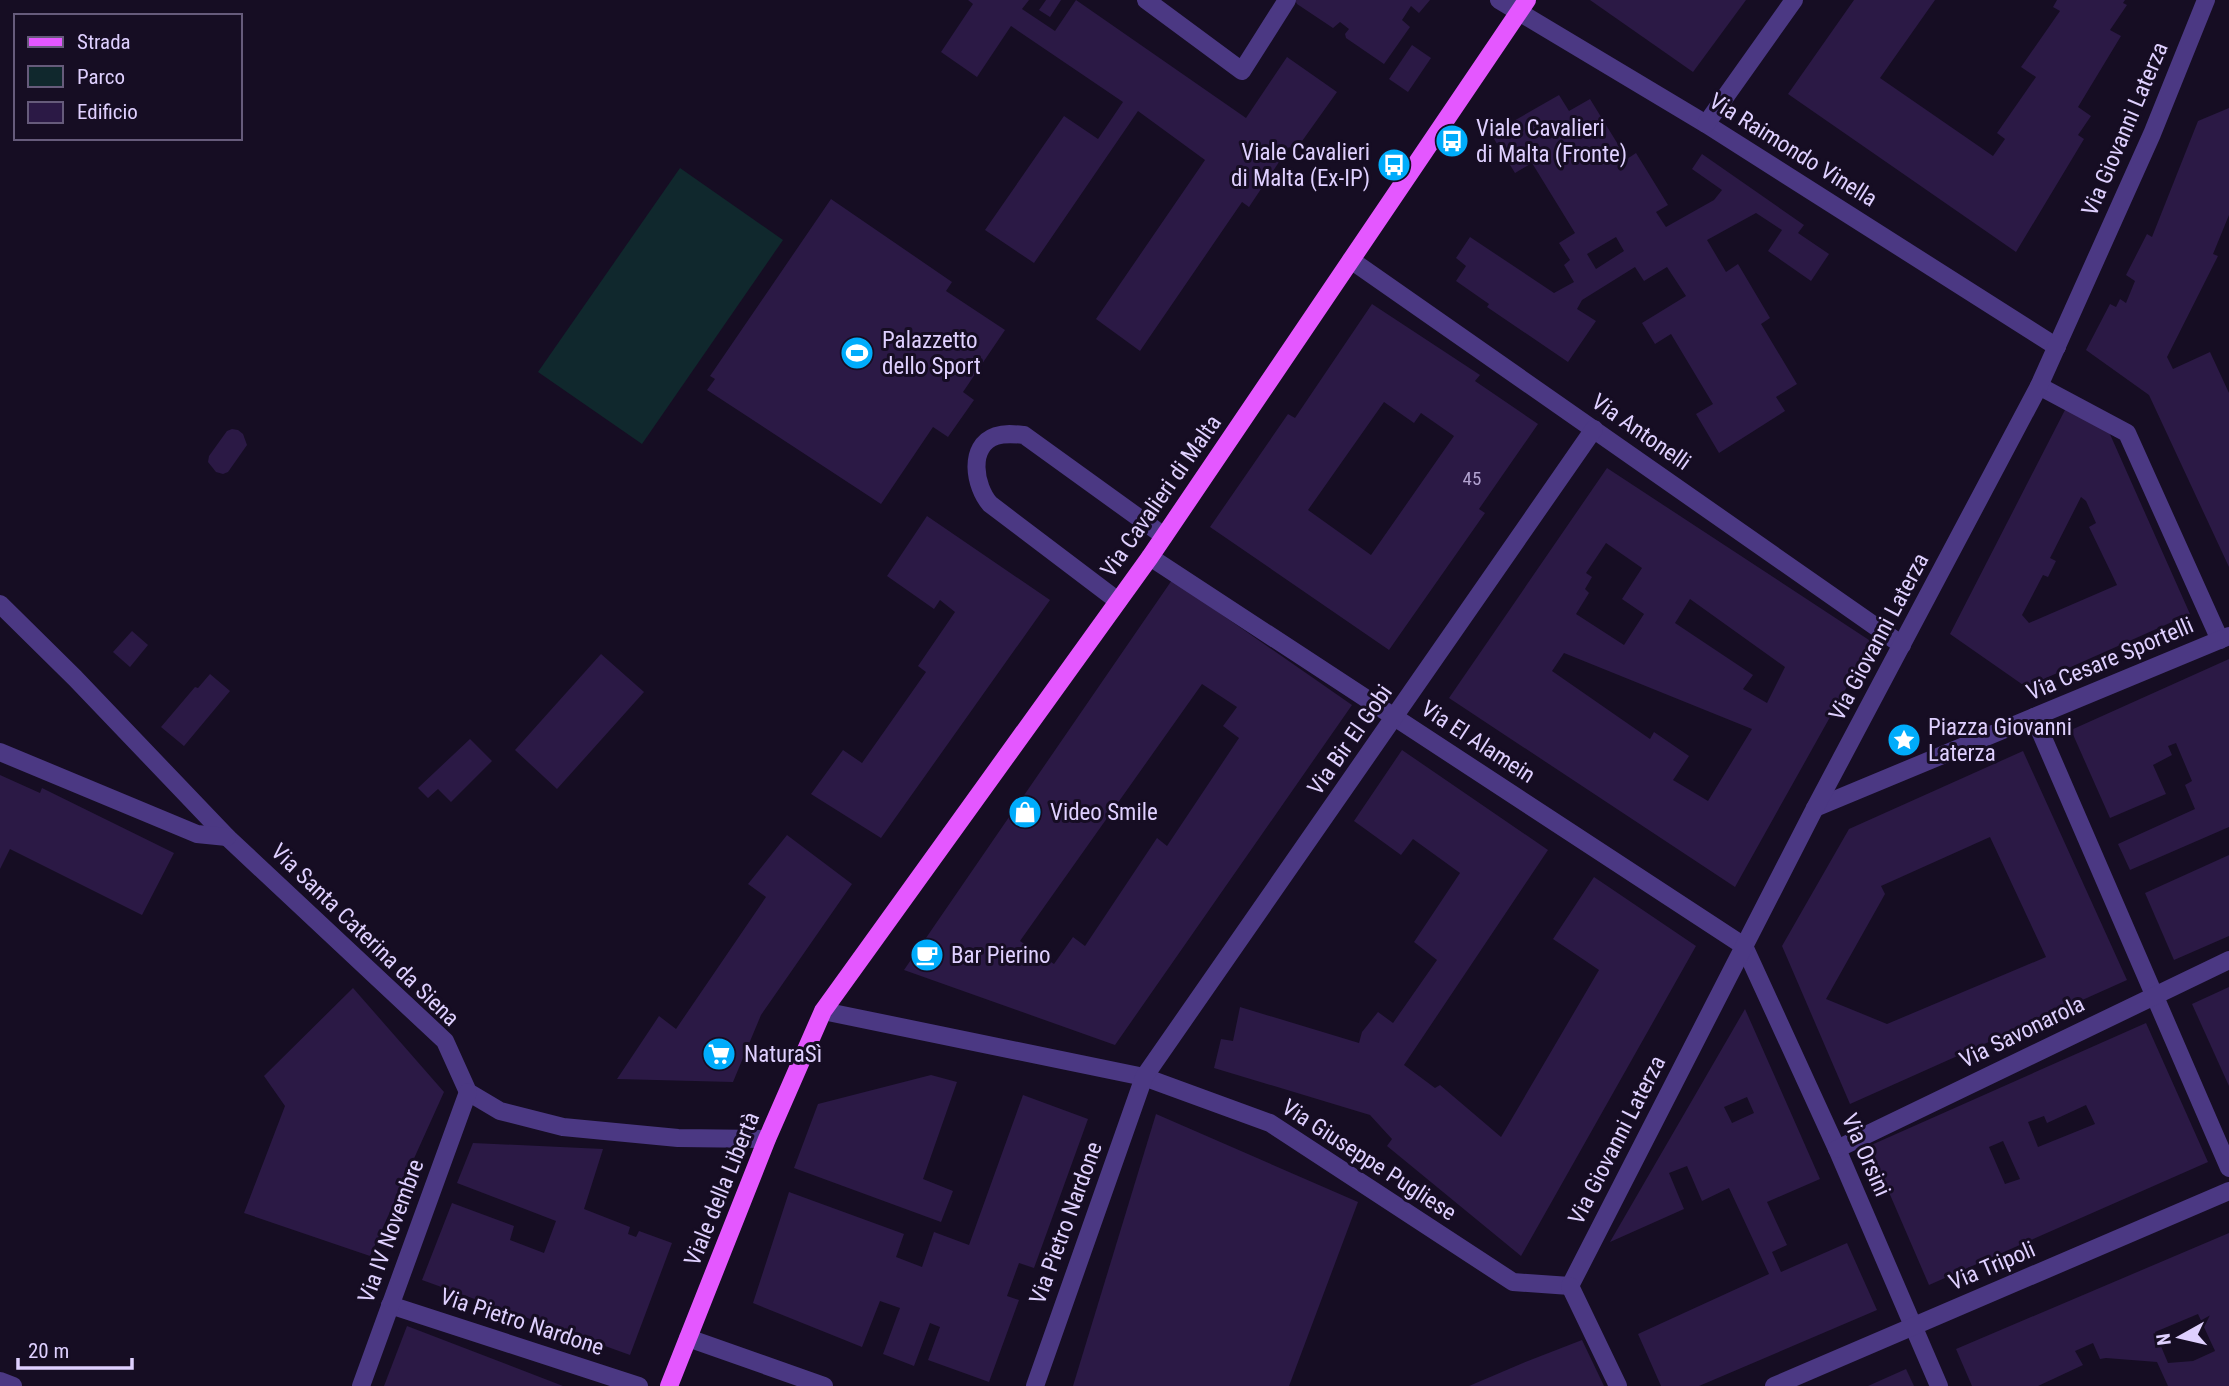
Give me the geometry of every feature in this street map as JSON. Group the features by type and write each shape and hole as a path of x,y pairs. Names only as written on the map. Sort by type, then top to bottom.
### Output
{"main road":[{"name":"Via Cavalieri di Malta","path":"823,1011 1150,557 1523,7"},
{"name":"Viale della Libertà","path":"669,1386 767,1139 823,1011"}],"street":[{"path":"1146,0 1242,71 1287,0"},
{"name":"Via Raimondo Vinella","path":"1499,0 1523,7 2057,347"},
{"path":"1706,124 1794,0"},
{"name":"Via Giovanni Laterza","path":"1570,1286 1815,808 2039,386 2152,134 2206,0"},
{"name":"Via Antonelli","path":"1351,260 1902,645"},
{"path":"2039,386 2127,433 2225,638"},
{"name":"Via Bir El Gobi","path":"1144,1077 1396,718 1594,429"},
{"path":"1118,601 990,504 981,494 976,477 976,460 983,447 992,437 1006,434 1024,435 1164,536"},
{"name":"Via El Alamein","path":"1150,557 1744,946"},
{"name":"Via Santa Caterina da Siena","path":"0,604 227,837 445,1041 468,1092"},
{"name":"Via Cesare Sportelli","path":"1815,808 2225,638"},
{"path":"2035,717 2229,1168"},
{"path":"0,752 197,834 227,837"},
{"name":"Via Orsini","path":"1744,946 1837,1149 1939,1386"},
{"name":"Via Savonarola","path":"1837,1149 2229,960"},
{"name":"Via Giuseppe Pugliese","path":"823,1011 1144,1077 1270,1123 1513,1282 1570,1286"},
{"name":"Via Pietro Nardone","path":"1035,1386 1144,1077"},
{"path":"468,1092 500,1111 563,1127 678,1138 767,1139"},
{"name":"Via IV Novembre","path":"360,1386 468,1092"},
{"name":"Via Tripoli","path":"1774,1386 2229,1191"},
{"path":"1570,1286 1618,1386"},
{"name":"Via Pietro Nardone","path":"390,1305 639,1386"},
{"path":"688,1338 824,1386"},
{"path":"0,1381 13,1386"}],"green space":[{"path":"680,168 783,240 642,444 538,372"}],"building":[{"path":"968,0 1029,0 1022,9 1055,31 1076,0 1246,118 1287,57 1337,92 1295,151 1289,147 1249,207 1242,202 1140,351 1096,319 1205,160 1138,111 1034,263 985,230 1064,116 1098,139 1123,102 1011,26 977,77 941,52 973,4"},
{"path":"1046,0 1061,0 1050,17 1039,10"},
{"path":"1295,0 1430,0 1419,13 1411,6 1402,20 1410,27 1384,64 1346,38 1345,34 1349,29 1340,22 1333,28"},
{"path":"1590,0 1746,0 1693,72"},
{"path":"1854,0 1935,0 1880,78 1993,156 2005,139 1997,133 2036,77 2021,67 2060,11 2053,7 2057,0 2125,0 2123,3 2127,5 2110,30 2121,36 2078,107 2091,116 2078,135 2084,139 2016,252 1788,94"},
{"path":"1412,45 1431,58 1408,92 1389,79"},
{"path":"1559,95 1569,111 1590,99 1627,159 1636,153 1668,205 1656,212 1666,227 1714,200 1722,190 1692,169 1702,154 1804,225 1798,233 1829,254 1811,281 1768,251 1782,230 1756,213 1707,240 1726,272 1738,264 1770,318 1761,324 1797,384 1776,397 1785,411 1719,453 1696,414 1713,404 1671,334 1655,344 1642,323 1686,296 1667,267 1644,281 1635,267 1582,300 1577,309 1596,321 1568,362 1487,307 1489,304 1456,281 1466,266 1456,258 1470,237 1554,293 1574,282 1564,265 1570,260 1559,243 1575,233 1532,163 1515,173 1491,134","holes":["1616,237 1624,251 1596,269 1587,254"]},
{"path":"2229,108 2229,215 2213,254 2218,256 2167,357 2173,369 2210,352 2229,393 2229,567 2149,395 2086,350 2110,304 2116,307 2120,299 2126,303 2135,281 2126,275 2147,234 2152,237 2198,121"},
{"name":"Palazzetto dello Sport","path":"831,199 952,282 946,291 1005,330 963,392 974,400 948,437 933,427 881,504 707,390 715,379 710,376"},
{"path":"1372,304 1480,375 1475,381 1538,424 1479,509 1485,513 1389,650 1210,527 1288,414 1295,418","holes":["1384,402 1414,423 1421,413 1454,436 1371,555 1308,510"]},
{"path":"2066,408 2109,432 2190,614 2026,687 1950,634","holes":["2081,497 2086,501 2096,523 2089,527 2117,585 2029,623 2022,615 2043,575 2048,577 2056,561 2050,558"]},
{"path":"232,429 243,434 247,445 228,472 223,474 216,472 208,462 209,456 227,431"},
{"path":"1607,468 1872,642 1735,887 1449,698","holes":["1606,543 1642,568 1622,599 1644,614 1624,645 1576,614 1589,593 1585,589 1592,577 1586,573","1690,599 1785,667 1767,703 1743,689 1753,675 1675,623","1564,653 1752,729 1708,801 1673,780 1689,756 1654,732 1650,739 1552,671"]},
{"path":"927,516 1050,600 881,838 811,794 843,750 862,763 926,672 918,666 955,612 940,600 934,609 887,576"},
{"path":"1172,580 1352,705 1115,1045 904,970","holes":["1202,684 1237,707 1223,726 1239,738 1167,846 1157,838 1085,946 1073,937 1054,964 1020,941"]},
{"path":"132,631 148,645 130,667 113,652"},
{"path":"601,654 644,692 557,789 515,750"},
{"path":"2229,659 2229,827 2130,870 2118,844 2195,809 2185,785 2192,781 2176,743 2168,746 2172,755 2153,765 2166,794 2110,818 2071,730"},
{"path":"210,674 230,691 184,746 161,727 195,687 198,688"},
{"path":"470,739 492,761 451,802 438,789 428,798 418,788"},
{"path":"1402,750 1548,850 1404,1065 1435,1088 1440,1085 1501,1137 1599,970 1553,939 1594,877 1696,946 1521,1256 1387,1146 1392,1139 1370,1115 1214,1068 1221,1039 1233,1041 1240,1007 1359,1043 1362,1032 1378,1012 1393,1023 1437,960 1414,942 1460,873 1413,839 1401,855 1354,821"},
{"path":"2023,751 2127,980 1850,1104 1782,946 1849,829","holes":["1990,837 2046,957 1887,1024 1826,999 1885,894 1881,886"]},
{"path":"0,775 40,793 42,788 174,853 142,915 10,849 0,869"},
{"path":"787,835 852,884 761,1015 733,1082 617,1079 659,1016 676,1029 766,897 748,884"},
{"path":"2229,855 2229,936 2174,960 2145,893"},
{"path":"2229,987 2229,1086 2192,1004"},
{"path":"353,988 444,1092 370,1256 244,1213 285,1106 264,1076"},
{"path":"1745,1009 1820,1179 1767,1202 1787,1245 1772,1252 1781,1272 1847,1243 1877,1310 1699,1386 1661,1386 1638,1334 1769,1274 1729,1188 1702,1201 1687,1166 1669,1173 1684,1209 1610,1242","holes":["1747,1097 1754,1113 1732,1123 1724,1107"]},
{"path":"2146,1023 2208,1162 1929,1285 1869,1146","holes":["2086,1105 2095,1124 2038,1147 2028,1122 2044,1116 2047,1123","2003,1141 2020,1179 2005,1184 1989,1147"]},
{"path":"931,1075 957,1082 923,1179 953,1191 941,1222 794,1168 818,1104"},
{"path":"1023,1095 1088,1119 1034,1268 1019,1263 1007,1296 1019,1300 989,1382 928,1360 940,1327 930,1323 914,1366 883,1354 900,1308 880,1301 862,1347 753,1303 789,1192 904,1234 896,1257 922,1267 934,1232 969,1245"},
{"path":"1156,1114 1358,1202 1289,1386 1073,1386"},
{"path":"473,1143 603,1149 584,1209 630,1227 628,1234 636,1237 639,1231 672,1243 630,1355 422,1280 452,1203 514,1226 510,1240 544,1253 556,1221 457,1183"},
{"path":"2229,1233 2229,1386 2168,1386 2157,1362 2100,1359 2093,1343 2075,1351 2083,1365 2038,1386 1972,1386 1956,1349","holes":["2198,1314 2215,1351 2193,1361 2168,1363 2155,1332"]},
{"path":"407,1326 563,1386 384,1386"},
{"path":"1582,1340 1604,1386 1469,1386 1523,1363"},
{"path":"1906,1369 1914,1386 1868,1386"}],"place":[{"name":"Viale Cavalieri di Malta (Fronte)","path":"1452,141"},
{"name":"Viale Cavalieri di Malta (Ex-IP)","path":"1394,165"},
{"name":"Palazzetto dello Sport","path":"857,353"},
{"name":"Piazza Giovanni Laterza","path":"1904,740"},
{"name":"Video Smile","path":"1025,812"},
{"name":"Bar Pierino","path":"927,955"},
{"name":"NaturaSì","path":"719,1054"}]}
